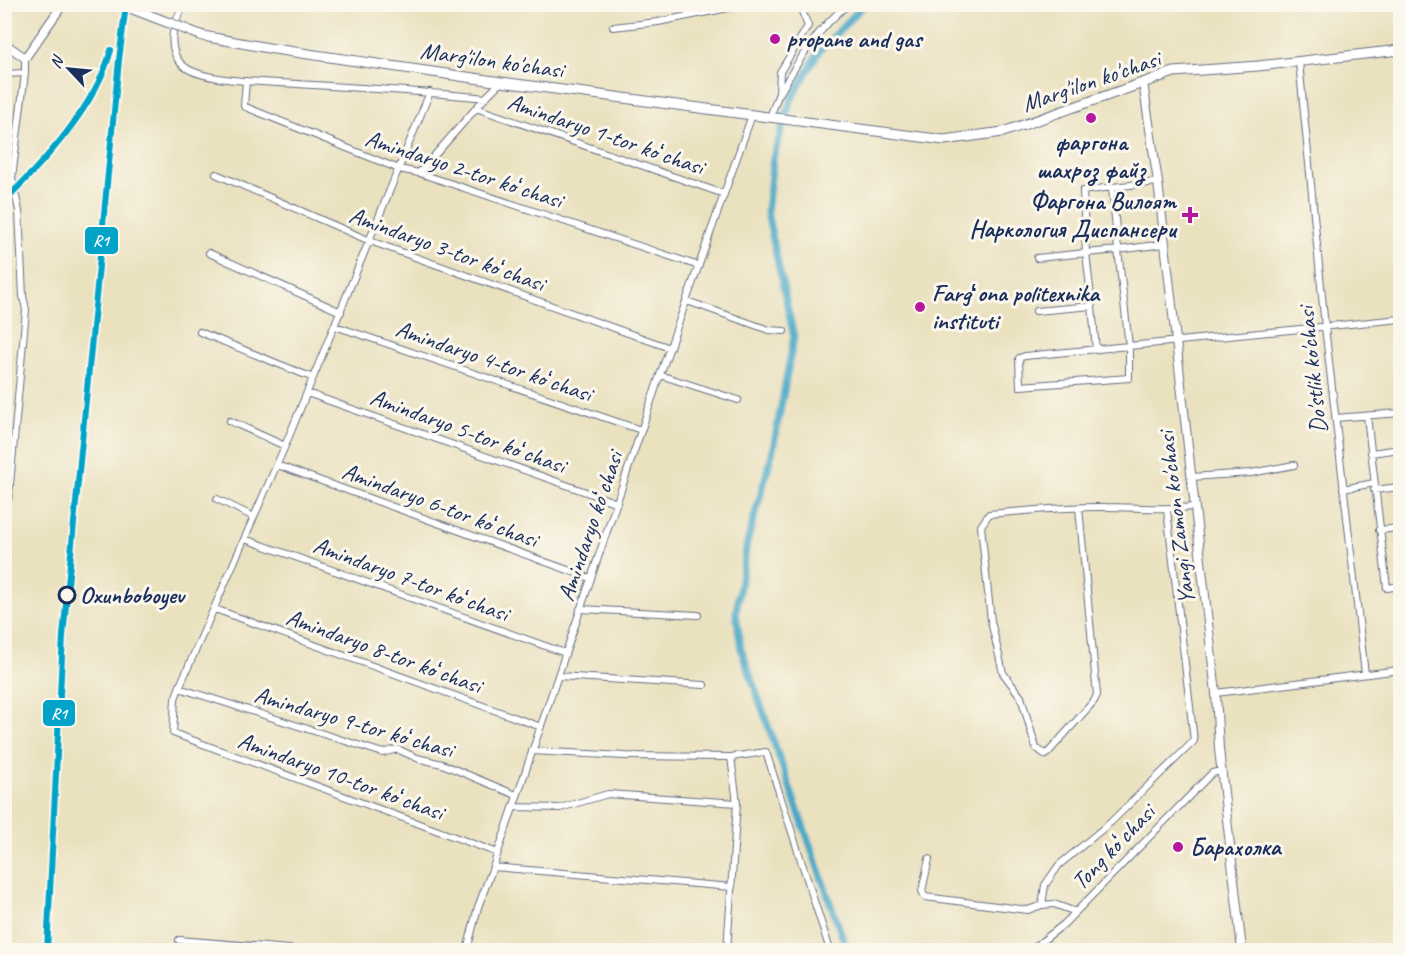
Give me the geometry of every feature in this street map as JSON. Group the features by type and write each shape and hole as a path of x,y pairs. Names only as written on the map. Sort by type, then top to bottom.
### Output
{"main road":[{"name":"Marg'ilon ko'chasi","path":"120,4 203,36 266,48 501,82 944,140 1003,132 1174,72 1299,62 1401,50"}],"street":[{"path":"4,11 10,4"},
{"path":"4,512 9,495 26,310 23,296 19,211 12,178 25,58 63,4"},
{"path":"187,4 176,21 172,38 173,46 181,64 200,74 246,81 430,92 485,98"},
{"path":"613,27 658,22 748,4"},
{"path":"773,117 779,93 780,72 808,26 799,4"},
{"path":"779,93 801,56 835,16 849,4"},
{"path":"4,43 25,58"},
{"name":"Do'stlik ko'chasi","path":"1299,62 1324,327 1365,675"},
{"path":"4,74 25,73"},
{"name":"Amindaryo 2-tor koʻchasi","path":"246,81 244,106 248,108 399,169 419,173 699,266"},
{"path":"419,173 501,82"},
{"name":"Yangi Zamon ko'chasi","path":"1143,82 1158,182 1216,693 1222,771 1242,951"},
{"path":"179,688 277,465 430,92"},
{"name":"Amindaryo 1-tor koʻchasi","path":"476,108 724,194"},
{"name":"Amindaryo koʻchasi","path":"467,951 478,907 516,795 752,115"},
{"name":"Amindaryo 3-tor koʻchasi","path":"216,174 370,241 670,348"},
{"path":"1096,350 1086,253 1083,191 1158,182"},
{"path":"1112,187 1129,346 1129,378 1020,386 1019,358 1025,356 1096,350 1129,346 1401,319"},
{"path":"1037,258 1164,244"},
{"path":"209,253 341,312"},
{"path":"687,301 769,330 784,331"},
{"path":"1036,311 1092,306"},
{"name":"Amindaryo 4-tor koʻchasi","path":"335,326 641,430"},
{"path":"200,332 313,378"},
{"path":"660,375 738,400"},
{"name":"Amindaryo 5-tor koʻchasi","path":"307,393 617,503"},
{"path":"1335,418 1401,413"},
{"path":"1367,416 1387,588 1401,586"},
{"path":"230,421 285,446"},
{"path":"1371,453 1401,449"},
{"name":"Amindaryo 6-tor koʻchasi","path":"277,465 590,578"},
{"path":"1191,477 1251,472 1294,465"},
{"path":"1344,489 1374,483"},
{"path":"1374,490 1401,487"},
{"path":"217,499 254,517"},
{"path":"1079,508 1096,695 1094,701 1046,755 1036,748 1021,697 1003,673 991,621 981,526 989,514 1079,508 1104,507 1167,510 1194,507"},
{"path":"1042,905 1045,885 1059,865 1112,822 1194,741 1167,510"},
{"path":"1379,530 1401,528"},
{"name":"Amindaryo 7-tor koʻchasi","path":"245,539 565,653"},
{"name":"Amindaryo 8-tor koʻchasi","path":"215,609 541,727"},
{"path":"580,609 698,615"},
{"path":"1216,693 1401,670"},
{"path":"558,676 704,685"},
{"name":"Amindaryo 10-tor koʻchasi","path":"179,688 175,699 173,733 498,853"},
{"name":"Amindaryo 9-tor koʻchasi","path":"179,688 383,753 397,749 417,758 442,764 516,795"},
{"path":"532,751 626,756 731,757 766,752 830,951"},
{"path":"727,951 737,803 731,757"},
{"name":"Tong koʻchasi","path":"1031,951 1076,912 1212,773 1222,771"},
{"path":"513,807 560,808 608,794 737,803"},
{"path":"929,859 922,891 925,897 1028,910 1054,904 1076,912"},
{"path":"493,867 732,887"},
{"path":"179,940 301,951"}],"waterway":[{"path":"847,950 741,649 736,612 747,543 772,454 794,337 767,212 773,158 791,100 820,50 865,4"}],"transit line":[{"name":"R1","path":"47,950 63,636 126,4"},
{"name":"R1","path":"4,201 67,132 94,92 111,50"}],"place":[{"name":"propane and gas","path":"775,39"},
{"name":"фаргона шахроз файз","path":"1091,118"},
{"name":"Фаргона Вилоят Наркология Диспансери","path":"1190,215"},
{"name":"Fargʻona politexnika instituti","path":"920,307"},
{"name":"Oxunboboyev","path":"67,595"},
{"name":"Барахолка","path":"1178,847"}]}
